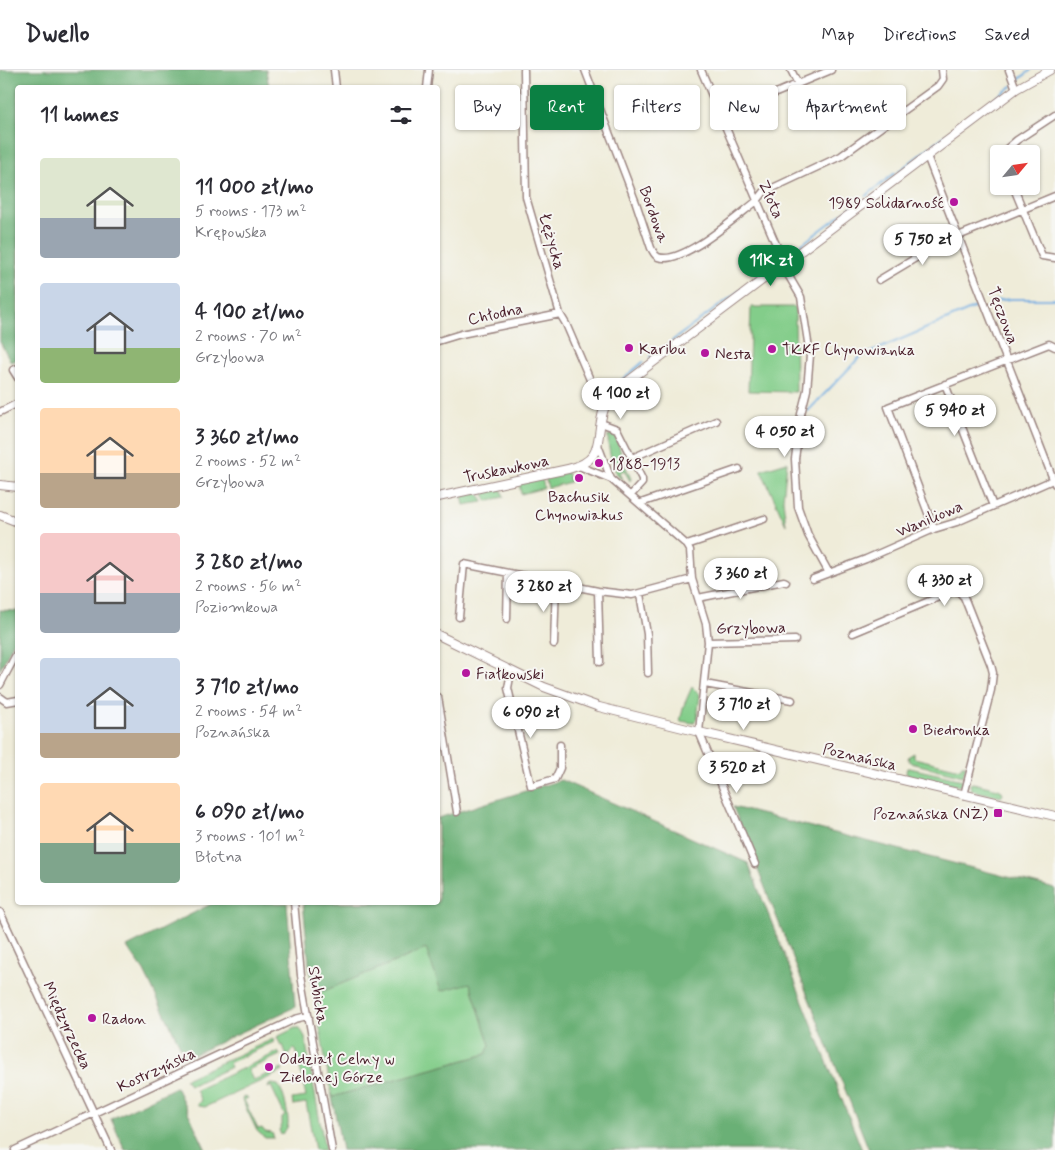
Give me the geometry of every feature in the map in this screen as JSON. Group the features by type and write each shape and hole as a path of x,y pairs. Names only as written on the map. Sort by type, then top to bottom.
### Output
{"street":[{"path":"334,70 336,85"},
{"path":"427,85 429,70"},
{"name":"Łężycka","path":"524,70 526,197 560,314 600,403 604,408"},
{"name":"Bordowa","path":"585,70 654,254 667,258 690,251 757,200"},
{"name":"Złota","path":"702,70 710,90"},
{"path":"791,70 798,84"},
{"path":"778,92 831,70"},
{"path":"757,200 764,192 841,156 938,86 943,79 942,70"},
{"path":"1009,70 1016,89"},
{"path":"579,466 592,458 598,445 604,408 623,384 1016,89 1050,70"},
{"path":"1011,145 1055,115"},
{"name":"Złota","path":"726,130 787,273 794,282 801,297 810,354 807,390 801,414 795,459 798,507 808,535 829,573"},
{"name":"Tęczowa","path":"927,156 1054,481"},
{"path":"1017,195 1042,256 1055,258"},
{"path":"879,280 939,244 1055,196"},
{"name":"Chłodna","path":"440,340 461,334 560,314"},
{"path":"934,529 888,407 1049,344 1055,347"},
{"path":"945,384 993,506"},
{"path":"0,412 15,404"},
{"path":"632,458 716,421"},
{"path":"601,423 617,429 642,479 642,483 631,495"},
{"path":"598,445 612,479"},
{"path":"579,466 612,479 687,545 764,519"},
{"name":"Truskawkowa","path":"440,497 579,466"},
{"path":"641,503 739,468"},
{"name":"Waniliowa","path":"812,579 890,549 934,529 957,522 1054,481"},
{"path":"0,486 15,487"},
{"path":"0,515 15,521"},
{"name":"Grzybowa","path":"687,545 690,550 692,579 706,624 708,642 699,732"},
{"path":"459,617 464,564 598,591 632,595 692,579"},
{"path":"506,618 508,572"},
{"path":"554,644 556,582"},
{"name":"Grzybowa","path":"698,598 786,582"},
{"path":"598,591 600,662"},
{"path":"853,633 953,591 958,591 964,597 993,673 964,795"},
{"path":"640,594 647,634 648,673"},
{"name":"Poznańska","path":"440,635 511,672 569,697 599,706 699,732 1055,816"},
{"name":"Grzybowa","path":"708,642 795,640"},
{"path":"0,685 15,657"},
{"path":"511,672 508,688 531,786 555,779 560,768 560,745"},
{"path":"704,684 792,700"},
{"path":"0,697 7,702 15,701"},
{"path":"440,709 457,812"},
{"path":"699,732 756,864"},
{"name":"Słubicka","path":"294,905 301,975 332,1150"},
{"name":"Międzyrzecka","path":"0,912 111,1150"},
{"name":"Kostrzyńska","path":"15,1150 295,1019 304,1016 308,1017"}],"green space":[{"path":"0,70 266,70 269,85 15,85 15,360 11,362 0,342"},
{"name":"TKKF Chynowianka","path":"751,307 795,307 796,392 748,391"},
{"path":"611,431 616,435 622,458 631,479 630,481 624,470 619,473 623,481 613,466 608,441 608,435 610,436"},
{"path":"787,462 783,499 786,525 761,470"},
{"path":"567,472 570,482 548,488 545,477"},
{"path":"542,478 544,488 521,494 519,483"},
{"path":"500,486 504,497 486,501 485,489"},
{"path":"478,492 483,502 464,505 462,496"},
{"path":"0,610 15,611 15,639 0,670"},
{"path":"692,687 700,695 697,719 693,723 680,721 684,705"},
{"path":"914,753 914,758 960,769 962,765 966,765 963,776 911,763 908,759"},
{"path":"907,768 963,780 960,786 907,775"},
{"path":"561,780 748,863 862,1150 342,1150 332,1097 486,1054 490,1045 470,983 441,991 426,949 314,995 303,905 440,905 440,817"},
{"path":"973,783 998,789 1002,791 1003,795 1001,797 971,790 970,784"},
{"path":"733,807 1055,889 1055,1150 869,1150"},
{"path":"209,905 287,905 295,1007 186,1058 144,971 127,947"},
{"path":"426,949 470,983 490,1045 486,1054 332,1097 314,995"},
{"path":"295,1028 299,1028 305,1038 325,1150 315,1150 306,1103 293,1105 292,1099 306,1097 296,1050 293,1049 287,1056 283,1045 281,1046 277,1037"},
{"path":"273,1039 274,1042 229,1063 231,1067 194,1084 189,1085 185,1079"},
{"path":"278,1052 280,1055 248,1070 253,1080 282,1069 283,1071 205,1107 198,1106 197,1104 201,1101 196,1090"},
{"path":"272,1084 278,1085 280,1088 287,1110 288,1125 281,1135 279,1130 282,1125 282,1118 285,1116 271,1086 268,1088"},
{"path":"176,1087 206,1150 125,1150 111,1119"},
{"path":"246,1096 248,1098 244,1100 258,1129 262,1128 265,1132 272,1133 274,1138 265,1138 257,1131 242,1100"}],"waterway":[{"path":"1017,81 1031,70"},
{"path":"934,144 1012,86"},
{"path":"899,171 930,147"},
{"path":"866,196 895,173"},
{"path":"790,253 862,199"},
{"path":"756,278 769,268"},
{"path":"669,343 742,289"},
{"path":"993,301 1055,299"},
{"path":"808,411 860,357 978,306"},
{"path":"650,357 661,349"},
{"path":"605,394 643,362"}],"place":[{"name":"1989 Solidarność","path":"954,202"},
{"name":"Karibu","path":"629,348"},
{"name":"TKKF Chynowianka","path":"772,349"},
{"name":"Nesta","path":"705,353"},
{"name":"1888-1913","path":"599,463"},
{"name":"Bachusik Chynowiakus","path":"579,478"},
{"name":"Fiałkowski","path":"466,673"},
{"name":"Biedronka","path":"913,729"},
{"name":"Poznańska (NŻ)","path":"998,813"},
{"name":"Radon","path":"92,1018"},
{"name":"Oddział Celny w Zielonej Górze","path":"269,1067"}]}
